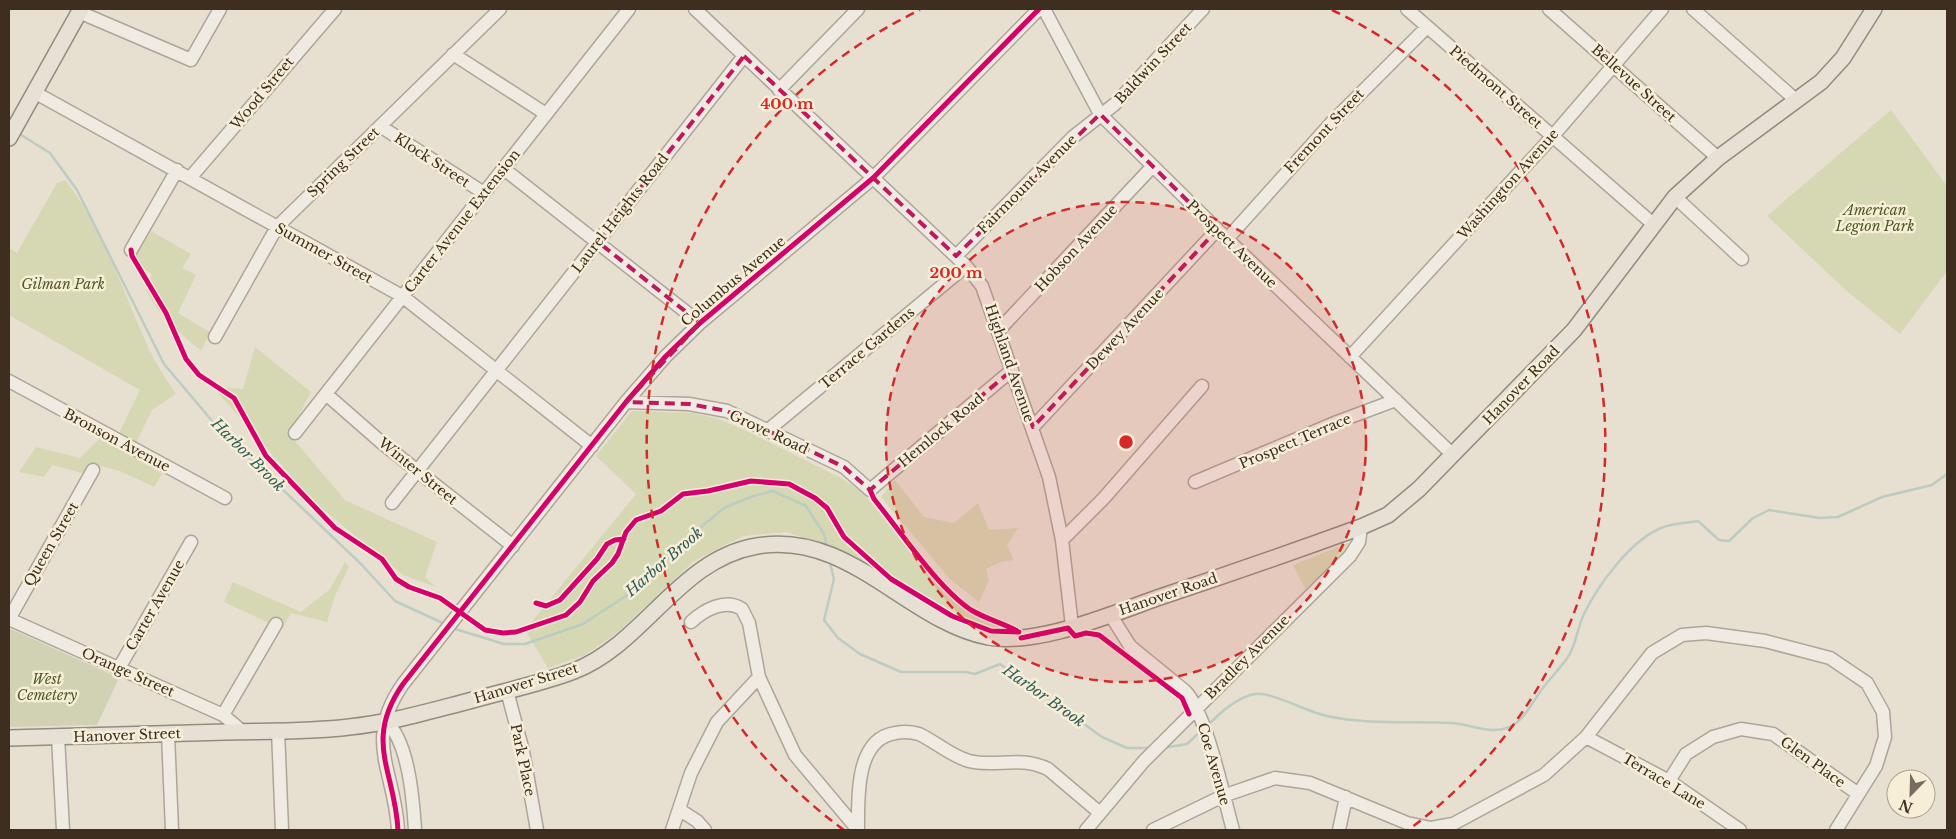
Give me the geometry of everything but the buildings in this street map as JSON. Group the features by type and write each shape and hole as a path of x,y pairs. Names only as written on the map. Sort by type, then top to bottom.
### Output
{"main road":[{"path":"9,138 80,10"},
{"name":"Hanover Road","path":"1072,626 1361,527 1388,515 1403,504 1574,330 1606,290 1674,197 1718,158 1797,101 1833,71 1854,43 1870,10"},
{"name":"Hanover Street","path":"9,738 350,728 507,691 575,670 594,662 627,637 699,572 726,555 741,549 772,544 806,546 837,557 940,617 972,632 989,637 1024,638 1072,626"}],"street":[{"path":"80,10 191,60 220,9"},
{"name":"Wood Street","path":"190,178 335,9"},
{"path":"481,9 496,12"},
{"name":"Carter Avenue Extension","path":"295,433 629,9"},
{"name":"Highland Avenue","path":"696,9 779,90 956,256 982,286 1033,427 1053,490 1062,540 1072,626"},
{"path":"779,90 858,9"},
{"name":"Columbus Avenue","path":"398,830 398,816 382,748 382,731 394,698 442,635 626,402 666,356 700,323 873,178 1040,9"},
{"name":"Prospect Avenue","path":"1044,9 1100,114 1227,240 1453,455"},
{"name":"Baldwin Street","path":"1100,114 1126,92 1203,9"},
{"name":"Piedmont Street","path":"1407,9 1653,224"},
{"name":"Bellevue Street","path":"1550,9 1718,158"},
{"name":"Washington Avenue","path":"1350,357 1552,137 1662,9"},
{"path":"1693,9 1797,101"},
{"name":"Spring Street","path":"215,337 277,227 496,12"},
{"name":"Fremont Street","path":"1227,240 1333,120 1427,27"},
{"path":"453,54 546,114"},
{"name":"Laurel Heights Road","path":"392,502 744,56"},
{"name":"Summer Street","path":"34,92 402,296 592,446"},
{"name":"Fairmount Avenue","path":"956,256 1073,137 1100,114"},
{"name":"Klock Street","path":"380,126 484,193"},
{"name":"Hobson Avenue","path":"999,330 1152,167"},
{"path":"504,169 700,323"},
{"path":"131,250 177,170"},
{"path":"1674,197 1742,259"},
{"name":"Dewey Avenue","path":"1033,427 1217,230"},
{"name":"Terrace Gardens","path":"767,431 966,266"},
{"name":"Hemlock Road","path":"870,490 1012,370"},
{"name":"Bronson Avenue","path":"9,382 225,498"},
{"path":"1062,540 1104,498 1202,386"},
{"name":"Winter Street","path":"326,394 417,471 513,546"},
{"name":"Prospect Terrace","path":"1195,482 1337,422 1396,400"},
{"name":"Grove Road","path":"626,402 708,406 727,411 844,467 870,490"},
{"name":"Queen Street","path":"9,619 93,470"},
{"name":"Bradley Avenue","path":"1086,830 1128,777 1183,721 1199,713 1350,556 1359,542 1361,527"},
{"name":"Carter Avenue","path":"119,668 191,542"},
{"path":"691,622 702,612 719,606 731,605 742,609 749,623 759,677 796,755 858,830"},
{"name":"Coe Avenue","path":"1110,614 1130,646 1185,691 1199,713 1233,830"},
{"name":"Orange Street","path":"9,619 223,715 243,732"},
{"path":"223,715 276,624"},
{"path":"1153,830 1223,796 1275,778 1310,783 1407,823 1431,828 1453,824 1544,775 1586,736 1652,652 1682,635 1706,633 1765,641 1830,658 1867,683 1883,712 1885,737 1876,766 1857,793 1836,830"},
{"path":"672,830 691,773 717,722 759,677"},
{"name":"Park Place","path":"507,691 523,750 537,830"},
{"path":"386,721 393,728 400,742 414,816 414,830"},
{"name":"Glen Place","path":"1669,781 1686,754 1713,736 1741,729 1773,734 1857,793"},
{"path":"278,730 282,830"},
{"path":"858,830 860,786 867,755 878,740 886,734 899,732 919,734 964,760 973,762 1013,761 1039,765 1048,769 1100,813"},
{"path":"168,734 172,830"},
{"name":"Terrace Lane","path":"1586,736 1669,781 1740,830"},
{"path":"58,737 63,830"},
{"path":"1339,830 1346,797"},
{"path":"680,810 697,821 705,830"},
{"path":"398,816 414,816"}],"highlighted area":[{"path":"744,56 956,256 1100,114 1217,230 1033,427 1012,370 870,490 844,467 727,411 689,404 626,402 700,323 598,242"}],"green space":[{"name":"American Legion Park","path":"1891,110 1947,186 1947,271 1900,334 1848,292 1767,216"},
{"name":"Gilman Park","path":"65,180 79,199 102,241 150,351 176,394 152,410 135,445 118,435 140,390 9,315 9,248 17,253 57,183"},
{"path":"151,231 191,254 182,268 196,275 178,313 210,332 201,351 165,320 146,291 152,274 137,265 135,257"},
{"path":"255,347 311,392 289,434 345,500 437,542 425,577 436,587 403,575 313,501 205,378 218,387 243,389"},
{"path":"632,411 692,413 719,419 841,478 862,492 927,568 957,598 990,619 1016,631 1017,636 958,623 835,548 786,532 743,536 694,561 618,632 585,655 548,668 525,630 636,494 596,456"},
{"path":"99,439 131,454 162,474 154,487 120,471 101,466 98,470 86,474 52,465 44,477 19,472 36,447 80,458"},
{"path":"895,480 924,517 954,523 978,503 989,530 1018,528 1007,545 1014,560 1001,562 986,569 989,580 979,602 950,579 881,497"},
{"path":"1353,541 1333,566 1305,589 1293,565"},
{"path":"345,562 349,567 335,596 327,622 291,613 282,629 224,602 233,582 301,612 330,589"},
{"name":"West Cemetery","path":"9,628 119,678 97,725 9,727"}],"waterway":[{"name":"Harbor Brook","path":"18,133 50,153 77,190 164,364 219,429 361,564 395,601 445,624"},
{"name":"Harbor Brook","path":"1208,725 1235,702 1248,696 1262,694 1319,714 1342,719 1373,722 1451,723 1493,730 1507,728 1522,718 1568,657 1584,614 1606,577 1627,553 1649,534 1670,525 1698,521 1719,540 1729,541 1753,518 1769,510 1820,518 1838,517 1882,497 1932,485 1947,474"},
{"name":"Harbor Brook","path":"452,628 504,644 525,644 583,624 632,592 724,508 753,496 773,491 806,506 824,534 827,547"},
{"name":"Harbor Brook","path":"830,563 834,579 824,620 838,638 860,654 901,672 966,672 975,674 1000,664 1102,737 1127,748 1150,748"},
{"name":"Harbor Brook","path":"1163,748 1187,744 1202,730"}],"cycle path":[{"path":"398,830 396,809 384,756 383,740 385,723 391,704 403,684 626,402 666,356 700,323 873,178 1039,9"},
{"path":"131,250 132,256 166,313 186,359 199,375 234,398 266,456 335,528 382,559 396,579 409,587 440,598 485,630 503,633 516,632 566,615 580,602 593,581 612,563 618,554 626,532 636,520 661,511 683,494 708,491 751,481 789,484 815,498 827,508 844,537 891,579 952,616 991,631 1019,632"},
{"path":"870,490 874,499 945,588 971,610 1017,631"},
{"path":"536,603 546,606 560,600 597,559 607,544 615,540 624,539"},
{"path":"1021,638 1068,628 1075,636 1086,633 1099,635 1182,698 1189,714"}]}
